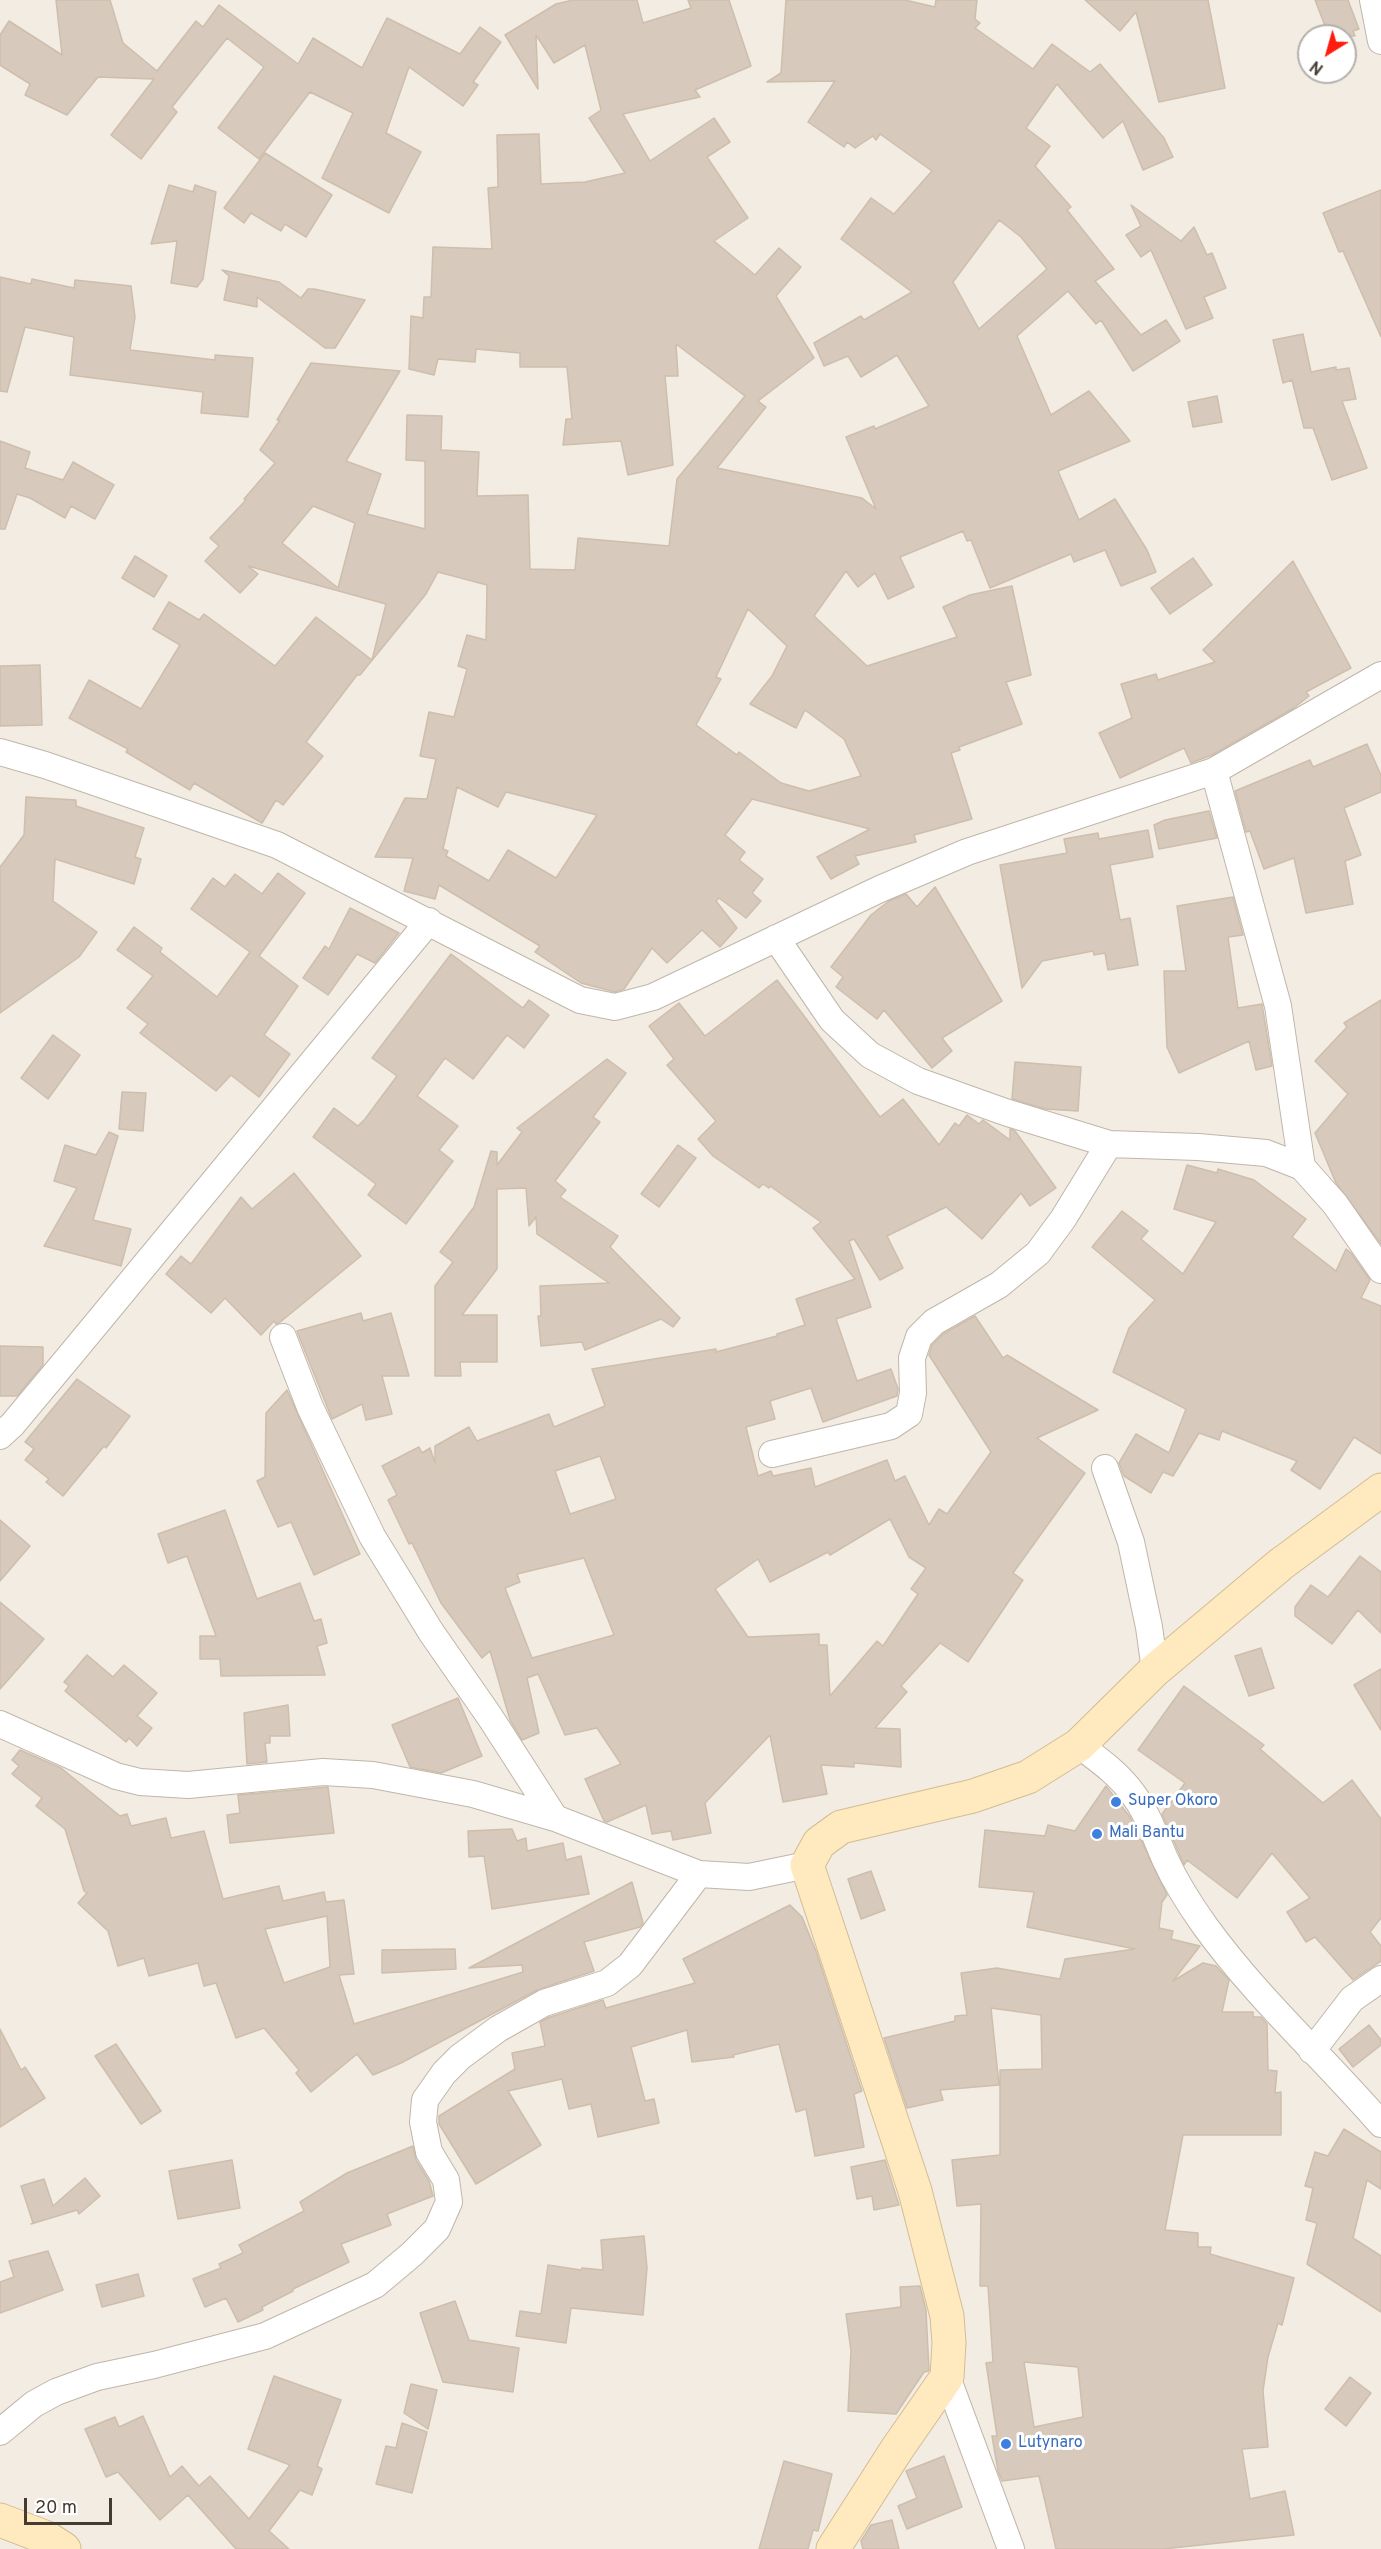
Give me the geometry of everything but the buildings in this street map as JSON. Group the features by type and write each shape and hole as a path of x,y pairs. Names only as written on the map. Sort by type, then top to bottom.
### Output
{"main road":[{"path":"833,2549 897,2449 947,2377 948,2316 915,2191 807,1865 819,1843 841,1827 973,1796 1028,1777 1079,1745 1155,1670 1281,1564 1381,1490"},
{"path":"0,2520 47,2538 64,2549"}],"street":[{"path":"1373,0 1381,41"},
{"path":"0,752 45,765 277,845 580,1000 615,1007 653,997 776,938 967,852 1214,771 1381,675"},
{"path":"1214,771 1278,1006 1302,1167"},
{"path":"0,1436 73,1353 429,921"},
{"path":"776,938 832,1020 870,1055 918,1081 1005,1112 1109,1144 1198,1147 1266,1153 1302,1167 1335,1204 1381,1270"},
{"path":"772,1454 891,1426 909,1414 913,1393 912,1358 919,1337 934,1322 999,1285 1038,1253 1063,1219 1109,1144"},
{"path":"283,1337 310,1407 372,1536 431,1632 490,1717 555,1818"},
{"path":"1105,1468 1131,1542 1149,1626 1155,1670"},
{"path":"0,1724 116,1776 140,1782 188,1785 323,1772 373,1775 473,1794 555,1818 699,1874 748,1877 807,1865"},
{"path":"1079,1745 1118,1775 1133,1793 1149,1819 1166,1860 1183,1892 1206,1927 1252,1985 1381,2124"},
{"path":"0,2432 34,2404 56,2392 97,2377 154,2365 265,2336 375,2285 437,2229 449,2202 446,2180 429,2152 423,2122 426,2100 444,2073 460,2057 498,2029 544,2003 607,1983 630,1965 699,1874"},
{"path":"1312,2051 1352,1999 1381,1979"},
{"path":"947,2377 1011,2549"}],"place":[{"name":"Super Okoro","path":"1116,1802"},
{"name":"Mali Bantu","path":"1097,1834"},
{"name":"Lutynaro","path":"1006,2444"}]}
